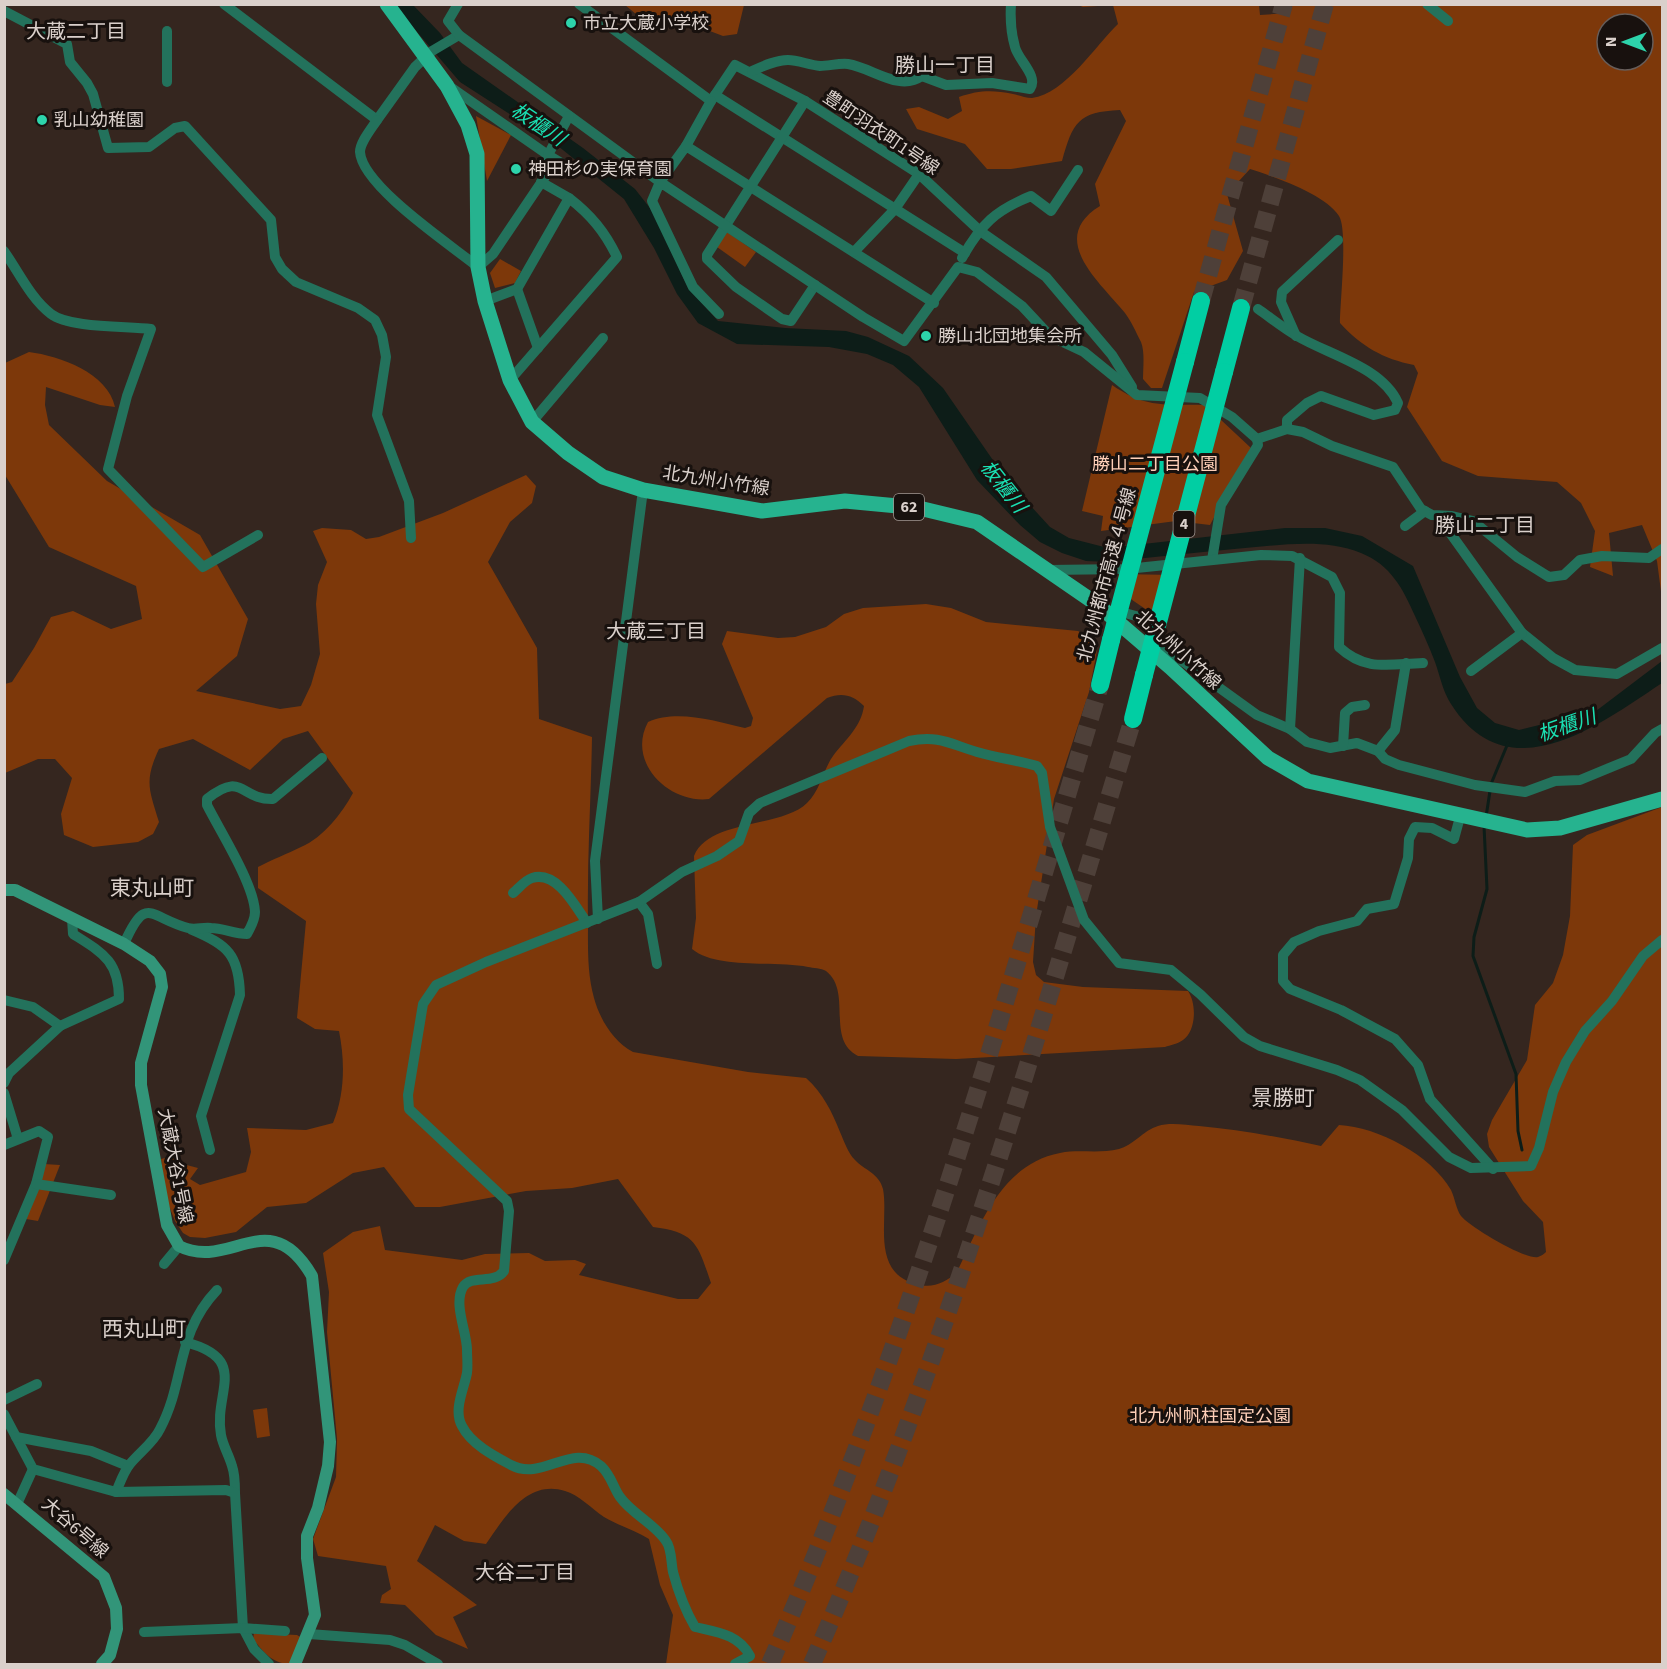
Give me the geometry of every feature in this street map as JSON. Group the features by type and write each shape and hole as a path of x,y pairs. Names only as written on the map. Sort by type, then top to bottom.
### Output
{"highway":[{"name":"北九州都市高速４号線","path":"1100,685 1201,301"},
{"name":"4","path":"1133,719 1224,372 1249,309"}],"main road":[{"name":"北九州小竹線","path":"387,4 428,54 468,125 477,154 478,267 484,301 510,380 532,422 603,477 643,490 762,511 845,501 919,508 977,522 1098,605 1170,667 1268,758 1308,781 1527,830 1560,828 1662,799"}],"street":[{"path":"225,4 300,64 377,120"},
{"path":"458,4 448,21 459,34 660,182 904,341 934,303 980,231 1002,208 1031,196 1051,211 1078,170"},
{"path":"579,4 713,98 782,138 965,253"},
{"path":"719,314 693,287 652,201 660,182 686,146 735,65 752,71 768,64 788,60 821,66 846,64 875,71 899,83 913,83 922,76 946,85 992,82 1030,89 1032,77 1015,49 1010,21 1003,4"},
{"path":"1010,21 1011,4"},
{"path":"1427,4 1448,21"},
{"path":"4,11 67,44 70,62 87,82 93,94 108,148 149,147 175,128 185,126 271,220 275,257 282,269 296,282 358,308 375,320 382,335 386,357 377,415 409,501 411,538"},
{"path":"167,31 167,82"},
{"path":"459,34 428,54 414,67 360,149 362,160 396,204 478,267 493,254 551,168 549,152 569,116"},
{"name":"豊町羽衣町1号線","path":"752,71 806,101 919,174 980,231 1046,278 1112,355 1137,395"},
{"path":"447,86 549,152 563,164"},
{"path":"806,101 707,255 707,259 736,287 782,319 791,321 815,285"},
{"path":"686,146 934,303"},
{"path":"854,252 895,209 919,174"},
{"path":"510,380 617,257 608,238 591,215 569,198 541,182"},
{"path":"484,301 517,289 569,198"},
{"path":"1296,336 1281,302 1282,292 1338,240"},
{"path":"4,251 41,305 53,316 70,324 151,329 127,396 108,469 203,567 258,535"},
{"path":"958,267 977,272 1022,306 1050,336 1084,352 1137,395 1200,398 1232,417 1257,439 1258,445 1221,505 1212,558"},
{"path":"517,289 538,348"},
{"path":"1249,309 1375,376 1393,393 1398,403 1395,410 1374,415 1322,396 1307,403 1287,420 1287,429"},
{"path":"532,422 603,338"},
{"path":"1257,439 1287,429 1303,432 1332,446 1393,468 1425,512 1473,521 1517,557 1549,577 1564,575 1580,560 1602,556 1648,558 1662,549"},
{"path":"592,921 595,861 643,490"},
{"path":"1405,526 1425,512"},
{"path":"1438,516 1496,601 1522,633 1553,658 1575,670 1617,674 1662,648"},
{"path":"1047,570 1127,569 1212,558 1261,555 1300,558 1332,577 1340,593 1339,647 1348,655 1368,666 1423,663"},
{"path":"1290,729 1300,558"},
{"path":"1098,605 1143,618 1167,650 1257,715 1290,729 1307,742 1330,748 1357,743 1378,751 1385,759 1399,765 1475,785 1525,792 1555,781 1580,780 1631,759 1655,733 1662,729"},
{"path":"1471,671 1522,633"},
{"path":"1378,751 1395,730 1406,663"},
{"path":"1343,746 1344,712 1352,707 1365,705"},
{"path":"735,1665 750,1656 747,1649 735,1637 695,1627 686,1613 673,1572 667,1542 621,1498 604,1468 583,1456 572,1457 540,1469 513,1466 475,1442 462,1427 460,1397 467,1372 467,1341 460,1308 461,1296 463,1287 469,1282 493,1279 504,1271 509,1211 507,1202 410,1109 408,1095 423,1004 436,985 639,902 682,872 717,856 739,841 749,813 760,803 909,741 939,738 978,752 1037,766 1042,773 1050,827 1084,920 1119,963 1171,970 1200,994 1244,1037 1260,1046 1337,1070 1360,1080 1402,1110 1449,1157 1471,1168 1531,1166 1539,1149 1553,1092 1566,1062 1586,1031 1612,1001 1643,956 1662,940"},
{"path":"189,929 213,927 247,934 255,912 247,883 207,805 207,799 222,787 232,786 266,799 273,799 322,758"},
{"path":"1461,817 1454,839 1432,828 1415,827 1409,839 1408,858 1394,904 1367,909 1357,921 1294,942 1283,955 1283,981 1290,989 1341,1010 1395,1039 1418,1065 1430,1099 1493,1169"},
{"path":"513,893 532,878 545,879 565,890 592,921"},
{"name":"大蔵大谷1号線","path":"4,890 15,890 124,944 150,961 160,974 162,987 141,1063 141,1085 167,1225 179,1246 202,1253 263,1240 279,1242 292,1249 303,1260 312,1276 330,1442 328,1466 318,1508 307,1536 307,1558 315,1615 296,1665"},
{"path":"639,902 648,914 657,964"},
{"path":"124,944 135,919 146,914 160,915 217,940 234,957 240,978 240,995 201,1116 210,1150"},
{"path":"4,1083 9,1073 60,1026 119,999 119,978 106,956 73,934 72,919"},
{"path":"4,1000 33,1007 60,1026"},
{"path":"4,1093 18,1139"},
{"path":"4,1145 39,1131 48,1137 36,1184 4,1260"},
{"path":"36,1184 111,1195"},
{"path":"164,1264 179,1246"},
{"path":"116,1492 128,1466 160,1431 170,1404 185,1342 205,1303 218,1290"},
{"path":"185,1342 207,1348 220,1360 224,1369 225,1384 220,1416 221,1436 233,1468 236,1493 243,1628 254,1649 269,1665"},
{"path":"4,1400 38,1384"},
{"path":"4,1414 33,1469 116,1492 226,1490 236,1493"},
{"path":"16,1437 91,1451 128,1466"},
{"path":"18,1502 33,1469"},
{"name":"大谷6号線","path":"4,1494 18,1502 104,1577 114,1601 117,1629 110,1655 102,1665"},
{"path":"144,1632 243,1628 285,1630"},
{"path":"309,1634 390,1640 405,1645 438,1665"}],"green space":[{"path":"1293,4 1662,5 1662,599 1657,561 1642,525 1609,533 1613,576 1590,567 1595,531 1581,503 1557,482 1478,476 1442,461 1407,407 1418,373 1414,365 1392,359 1373,350 1340,323 1342,224 1339,216 1323,200 1299,187 1250,169 1227,194 1243,251 1227,280 1194,292 1162,388 1151,388 1143,379 1141,342 1125,313 1092,275 1083,261 1078,246 1078,232 1085,219 1100,206 1095,184 1126,121 1120,110 1095,113 1079,122 1070,137 1062,161 1011,169 987,169 965,144 917,129 906,109 919,107 948,119 962,111 959,97 992,91 1032,98 1044,95 1056,88 1079,67 1118,24 1113,5 1259,5 1260,15 1288,13"},
{"path":"625,5 744,5 737,34 723,36 673,17 642,19"},
{"path":"1078,5 1113,5 1083,7"},
{"path":"476,116 511,135 487,181"},
{"path":"727,232 756,252 745,267 717,247"},
{"path":"500,259 521,271 515,283 495,288 490,273"},
{"name":"北九州帆柱国定公園","path":"29,352 68,362 81,368 103,385 111,395 115,407 100,405 46,387 45,405 49,425 107,481 200,535 248,619 237,656 196,691 280,709 301,706 311,685 320,654 316,604 318,585 327,562 313,531 322,528 351,530 366,539 379,537 443,513 526,475 536,486 532,503 510,522 488,562 537,648 539,719 592,737 588,950 592,989 600,1014 614,1036 633,1052 748,1072 806,1078 826,1103 853,1157 875,1175 881,1184 884,1201 884,1244 887,1257 892,1268 902,1278 916,1284 927,1286 938,1284 957,1272 984,1216 1008,1183 1023,1169 1040,1159 1060,1153 1119,1149 1129,1145 1153,1128 1168,1124 1230,1130 1321,1146 1339,1125 1370,1131 1402,1145 1431,1165 1451,1190 1458,1210 1466,1221 1498,1242 1522,1253 1531,1257 1542,1255 1546,1252 1543,1222 1523,1201 1489,1147 1487,1134 1492,1120 1527,1060 1535,1005 1553,983 1563,955 1570,916 1573,845 1587,835 1662,807 1662,1664 666,1664 673,1615 660,1585 649,1539 604,1517 575,1495 551,1489 539,1491 518,1503 486,1544 464,1541 435,1525 417,1561 477,1605 453,1617 468,1649 436,1635 405,1605 380,1603 382,1595 391,1589 386,1566 318,1556 313,1539 336,1477 337,1439 327,1332 329,1292 323,1253 353,1232 380,1226 385,1250 462,1260 485,1254 529,1253 545,1261 575,1260 586,1264 579,1275 678,1299 698,1299 711,1283 693,1243 678,1233 653,1227 618,1179 572,1188 526,1191 440,1207 415,1207 384,1167 353,1173 306,1203 267,1207 236,1232 205,1238 190,1237 183,1233 167,1201 161,1159 177,1155 179,1163 198,1168 190,1179 200,1185 246,1172 251,1152 247,1128 306,1130 333,1123 340,1101 343,1077 339,1031 315,1029 297,1018 306,921 258,888 258,867 309,843 325,831 353,793 308,731 283,739 250,770 193,739 159,749 154,760 150,785 159,822 153,834 138,842 93,847 64,835 61,814 72,778 55,759 38,759 5,773 5,684 12,682 51,617 73,611 111,629 142,619 136,586 49,547 5,475 5,363"},
{"name":"勝山二丁目公園","path":"1112,385 1146,402 1167,405 1205,405 1251,448 1210,525 1176,521 1101,531 1103,516 1082,511"},
{"path":"1119,574 1174,575 1166,623 1116,589"},
{"path":"926,604 951,608 986,622 1078,631 1095,641 1097,651 1089,692 1054,799 1036,916 1033,962 1036,975 1044,982 1083,987 1188,991 1193,1003 1194,1017 1191,1030 1181,1041 1165,1047 956,1059 858,1056 848,1048 843,1038 840,1027 838,991 834,980 826,971 795,965 716,960 692,949 696,918 694,856 702,844 730,830 781,817 796,811 807,803 815,793 833,756 856,727 864,706 856,699 847,696 838,695 827,698 709,799 694,799 680,795 667,788 656,778 647,766 643,752 643,737 648,722 671,716 684,716 745,728 751,726 753,718 722,644 727,631 778,638 795,637 826,627 844,614 863,608"},
{"path":"44,1164 60,1165 38,1221 26,1219"},
{"path":"267,1408 270,1436 257,1438 253,1410"},
{"path":"254,1633 297,1635 302,1638 291,1664 269,1657 253,1639"}],"water":[{"name":"板櫃川","path":"394,5 413,5 440,33 462,63 583,148 635,189 653,212 688,288 718,321 846,331 868,337 909,356 943,388 1006,479 1050,527 1069,538 1108,548 1285,528 1325,528 1362,536 1413,566 1460,677 1477,708 1495,723 1519,730 1596,711 1662,661 1662,683 1583,732 1554,743 1526,748 1499,745 1474,731 1451,704 1428,644 1401,587 1380,564 1361,553 1333,545 1274,545 1109,562 1086,561 1040,542 1020,525 977,480 919,387 893,365 867,354 829,347 737,344 698,323 677,294 654,248 624,199 553,142 460,82"}],"waterway":[{"path":"1491,784 1508,743"},
{"path":"1486,817 1490,791"},
{"path":"1484,826 1487,889 1474,937 1473,956 1516,1074 1518,1131 1522,1150"}],"tunnel":[{"path":"1201,301 1284,4"},
{"path":"1241,308 1325,4"},
{"path":"770,1664 820,1544 909,1302 950,1179 1100,685"},
{"path":"812,1664 860,1549 947,1315 1024,1077 1133,719"}],"place":[{"name":"市立大蔵小学校","path":"571,23"},
{"name":"乳山幼稚園","path":"42,120"},
{"name":"神田杉の実保育園","path":"516,169"},
{"name":"勝山北団地集会所","path":"926,336"}],"district":[{"name":"大蔵二丁目","path":"76,32"},
{"name":"勝山一丁目","path":"945,66"},
{"name":"勝山二丁目","path":"1485,526"},
{"name":"大蔵三丁目","path":"656,632"},
{"name":"東丸山町","path":"152,888"},
{"name":"景勝町","path":"1283,1098"},
{"name":"西丸山町","path":"144,1329"},
{"name":"大谷二丁目","path":"525,1573"}]}
